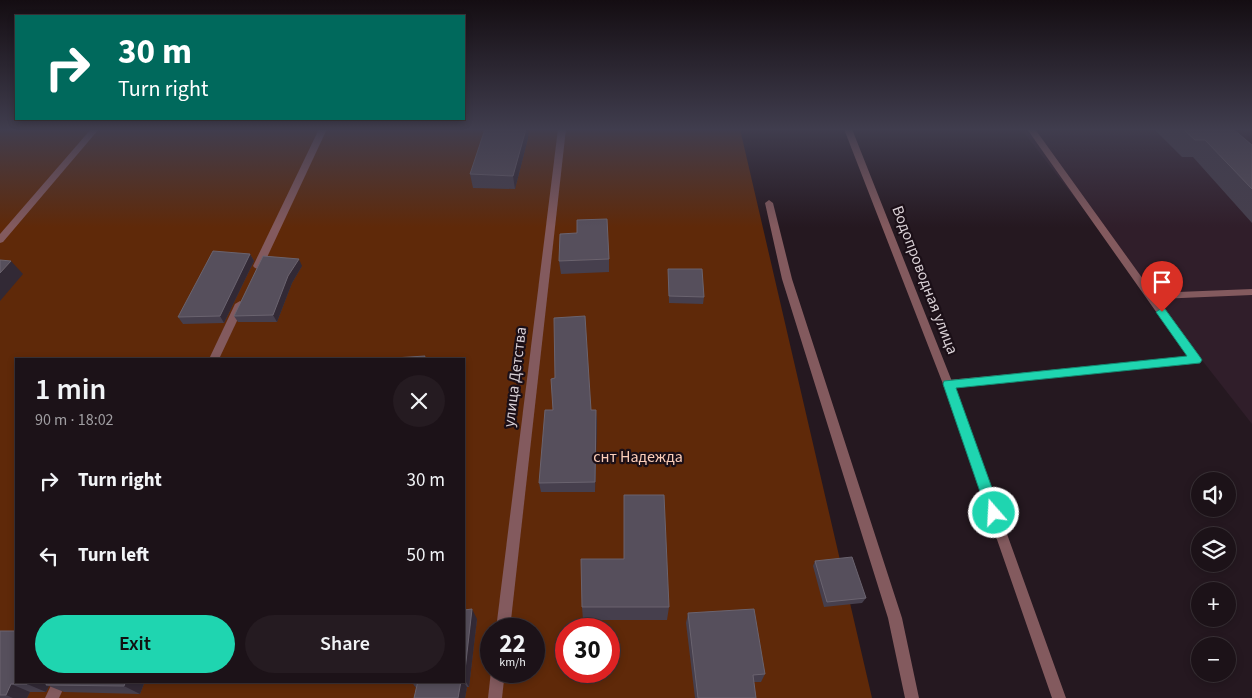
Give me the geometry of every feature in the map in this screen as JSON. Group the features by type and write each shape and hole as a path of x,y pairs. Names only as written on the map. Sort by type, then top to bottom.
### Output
{"street":[{"path":"0,240 67,162"},
{"path":"255,272 308,162"},
{"name":"улица Детства","path":"504,618 558,162"},
{"name":"Водопроводная улица","path":"861,162 948,384 1059,698"},
{"path":"948,384 1196,360 1054,162"},
{"path":"769,203 787,279 895,618 912,698"},
{"path":"1150,296 1252,292"},
{"path":"214,358 243,298"},
{"path":"52,698 59,683"},
{"path":"495,698 497,683"}],"shaded area":[{"path":"1047,162 1252,162 1252,424"}],"green space":[{"name":"снт Надежда","path":"0,162 748,162 872,698 0,698"}],"building":[{"path":"474,162 517,162 513,176 470,174"},
{"path":"1226,162 1252,162 1252,189"},
{"path":"607,219 609,259 559,261 560,234 577,233 577,220"},
{"path":"213,251 250,254 220,316 178,317"},
{"path":"263,256 299,259 288,276 273,315 234,316"},
{"path":"0,260 11,261 0,273"},
{"path":"668,269 702,269 704,297 669,296"},
{"path":"585,316 591,410 596,410 595,482 539,483 545,410 553,410 551,379 555,378 554,318"},
{"path":"425,356 424,358 394,358"},
{"path":"624,495 664,495 669,607 582,607 581,559 624,559"},
{"path":"852,557 866,598 827,602 815,561"},
{"path":"472,609 465,670 465,610"},
{"path":"754,609 765,674 753,675 756,698 698,698 688,613"},
{"path":"0,631 15,631 15,683 28,683 11,684 6,695 0,695"},
{"path":"46,683 125,683 124,686 46,685"},
{"path":"418,683 461,683 458,698 414,698"}],"route":[{"path":"994,513 948,384 1196,360 1162,312"}]}
